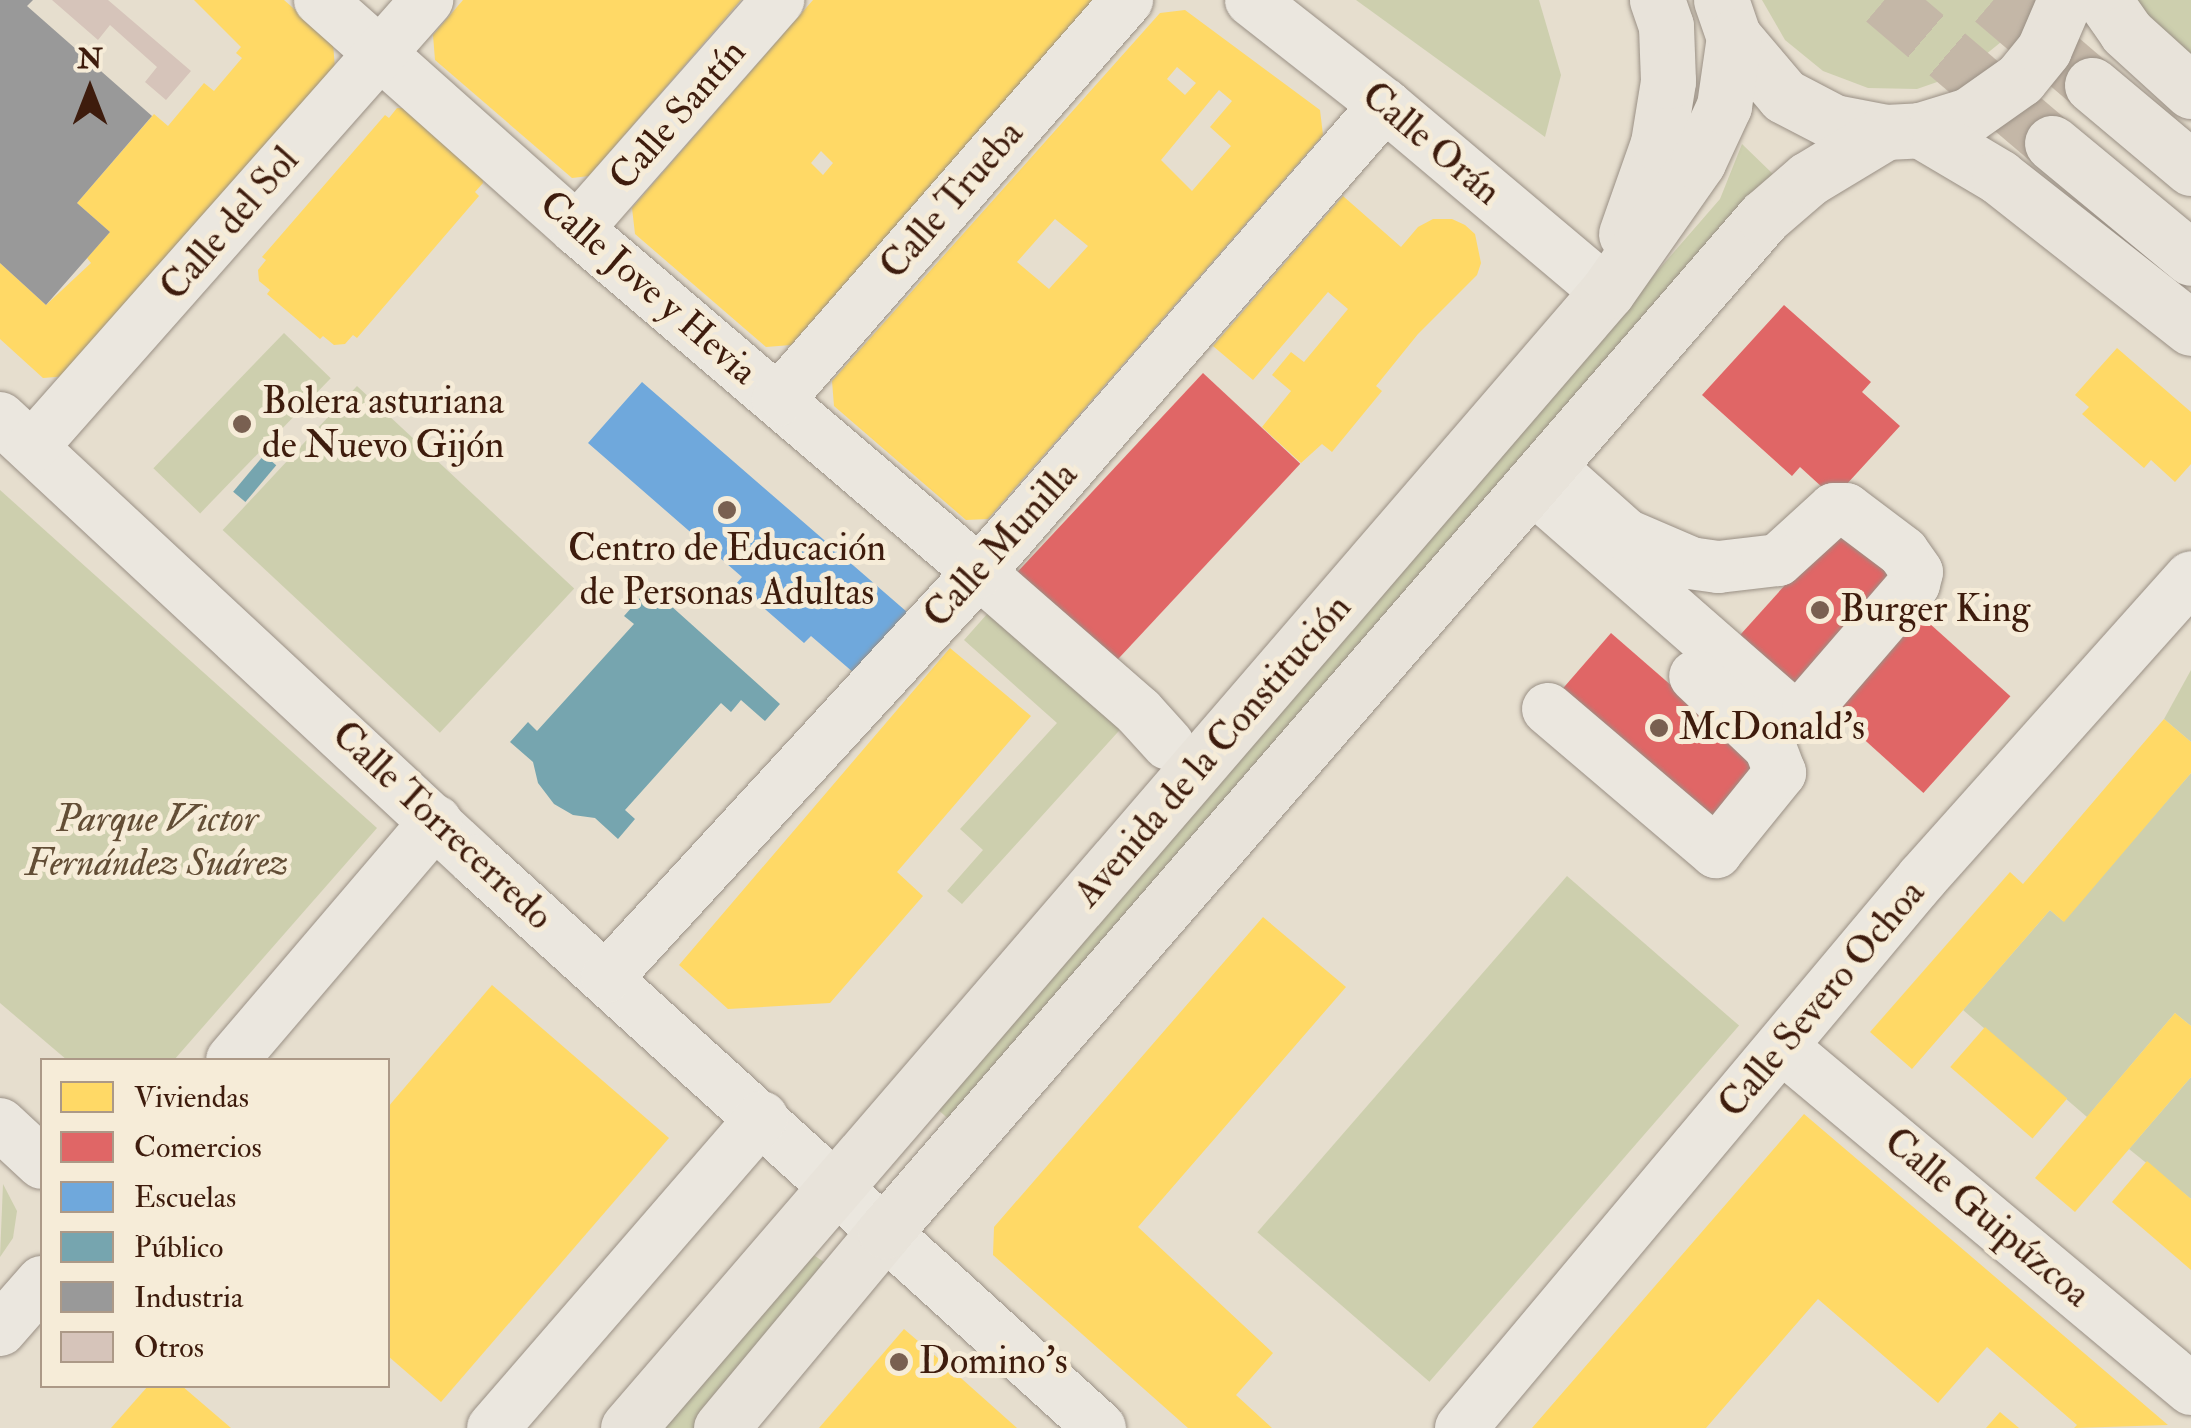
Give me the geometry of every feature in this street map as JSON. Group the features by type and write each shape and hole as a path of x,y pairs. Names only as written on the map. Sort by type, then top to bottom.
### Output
{"main road":[{"path":"1607,292 1660,128 1668,81 1666,26 1656,0"},
{"path":"1903,131 1969,115 2020,79 2044,48 2065,0"},
{"path":"2104,0 2126,32 2191,92"},
{"path":"1727,19 1784,96 1834,122 1903,131 1999,177 2191,328"},
{"name":"Avenida de la Constitución","path":"628,1428 1607,292 1698,162 1724,106 1727,19"},
{"path":"2092,84 2191,168"},
{"name":"Avenida de la Constitución","path":"721,1428 885,1231 1764,217 1808,180 1903,131"},
{"path":"2052,143 2191,258"}],"street":[{"name":"Calle Jove y Hevia","path":"320,0 577,230 1139,712 1168,744"},
{"name":"Calle del Sol","path":"16,432 427,0"},
{"name":"Calle Santín","path":"577,230 778,0"},
{"name":"Calle Trueba","path":"778,400 1127,0"},
{"name":"Calle Orán","path":"1251,0 1386,105 1607,292"},
{"name":"Calle Munilla","path":"607,977 988,580 1386,105"},
{"name":"Calle Torrecerredo","path":"16,432 1100,1428"},
{"path":"1541,478 1626,536 1690,563 1718,567 1778,560 1834,509 1846,510 1903,552 1918,572 1914,584 1808,707 1796,712 1783,707 1541,478"},
{"path":"1548,709 1716,852 1780,773 1770,746 1573,561"},
{"name":"Calle Severo Ochoa","path":"1461,1428 1923,878 2191,577"},
{"path":"234,1058 436,821"},
{"name":"Calle Guipúzcoa","path":"1782,1047 2191,1389"},
{"path":"494,1428 762,1117"},
{"path":"0,1124 40,1161"},
{"path":"0,1330 40,1284"}],"green space":[{"path":"1356,0 1539,0 1561,75 1545,137"},
{"path":"1762,0 2026,0 2001,42 1963,73 1917,89 1868,88 1823,71 1785,40"},
{"path":"2135,0 2191,0 2191,66"},
{"path":"1742,144 1774,175 956,1126 933,1105 1720,199"},
{"name":"Bolera asturiana de Nuevo Gijón","path":"284,333 331,378 200,513 153,468"},
{"path":"357,386 574,589 440,733 223,530"},
{"name":"Parque Victor Fernández Suárez","path":"0,490 377,828 176,1058 65,1058 0,1003"},
{"path":"996,604 1127,722 962,904 947,891 983,850 960,829 1057,723 964,640"},
{"path":"2191,670 2191,742 2164,719"},
{"path":"2191,773 2191,1026 2175,1013 2087,1117 1963,1010 2050,910 2063,921"},
{"path":"1567,876 1739,1026 1429,1382 1257,1232"},
{"path":"2191,1077 2191,1199 2129,1149"},
{"path":"3,1184 17,1211 13,1238 0,1257"},
{"path":"809,1252 824,1262 694,1428 651,1428"}],"building: Viviendas":[{"path":"194,0 284,0 333,43 335,68 68,376 43,378 0,339 0,263 46,305 91,263 87,258 110,232 77,203 154,114 168,126 204,83 214,91 242,58 236,53 241,47"},
{"path":"463,0 741,0 589,176 572,178 435,60 433,35"},
{"path":"813,0 1095,0 791,345 766,347 635,234 632,208","holes":["821,151 833,163 823,175 811,163"]},
{"path":"1185,10 1320,110 1323,135 988,519 966,520 834,406 832,381 1160,13","holes":["1177,67 1196,83 1185,95 1167,79","1219,90 1232,101 1210,127 1231,146 1192,191 1161,160","1055,219 1088,246 1049,289 1017,262"]},
{"path":"397,108 407,108 482,172 483,183 475,192 479,196 357,338 353,335 345,344 334,345 323,336 320,339 267,294 270,290 259,281 258,270 266,260 262,257 385,115 389,118"},
{"path":"1343,196 1401,247 1418,227 1433,219 1452,219 1465,225 1475,234 1481,263 1477,275 1418,334 1376,386 1382,391 1332,452 1322,444 1301,463 1262,427 1291,391 1272,375 1291,352 1304,362 1348,309 1328,292 1253,380 1213,346"},
{"path":"2117,348 2191,412 2191,464 2175,482 2151,460 2144,468 2082,414 2089,407 2075,395"},
{"path":"950,648 1031,716 897,872 923,896 830,1003 728,1009 679,965"},
{"path":"2164,719 2191,742 2191,773 2064,922 2050,910 1912,1069 1870,1032 2010,872 2023,884"},
{"path":"1263,917 1346,987 1138,1227 1273,1353 1236,1395 1272,1428 1188,1428 993,1255 994,1227"},
{"path":"492,985 669,1138 441,1402 390,1358 390,1105"},
{"path":"2175,1013 2191,1026 2191,1077 2075,1212 2035,1178"},
{"path":"1985,1027 2067,1099 2032,1139 1950,1067"},
{"path":"1804,1114 2168,1425 2074,1428 2077,1425 1987,1347 1938,1403 1818,1299 1706,1428 1532,1428"},
{"path":"2147,1161 2191,1199 2191,1270 2112,1202"},
{"path":"904,1329 953,1371 1017,1428 819,1428"},
{"path":"146,1388 184,1388 231,1428 111,1428"},
{"path":"2000,1412 2019,1428 1986,1428"}],"building: Comercios":[{"path":"1784,305 1871,382 1862,392 1900,426 1834,498 1800,467 1792,476 1702,395"},
{"path":"1203,373 1300,464 1112,666 1015,575"},
{"name":"Burger King","path":"1840,524 1904,582 1801,696 1737,638"},
{"path":"1919,614 2010,696 1923,793 1832,711"},
{"name":"McDonald's","path":"1611,633 1760,763 1707,824 1558,694"}],"building: Escuelas":[{"name":"Centro de Educación de Personas Adultas","path":"642,382 907,612 854,673 811,636 804,643 736,584 742,577 588,443"}],"building: Público":[{"path":"264,455 276,465 245,502 233,492"},
{"path":"650,587 780,704 765,721 741,700 731,712 721,703 625,810 635,819 618,839 595,818 573,815 554,804 538,783 533,762 510,742 528,722 537,731 634,624 624,616"}],"building: Industria":[{"path":"0,0 33,0 27,6 152,116 77,203 110,232 46,305 0,263"}],"building: Otros":[{"path":"52,0 108,0 191,71 166,100 145,82 157,67 110,25 98,40"}],"tunnel":[{"path":"1884,0 2052,143"},
{"path":"1993,0 2092,85"}],"place":[{"name":"Bolera asturiana de Nuevo Gijón","path":"242,424"},
{"name":"Centro de Educación de Personas Adultas","path":"727,510"},
{"name":"Burger King","path":"1820,610"},
{"name":"McDonald's","path":"1659,728"},
{"name":"Domino's","path":"899,1362"}]}
